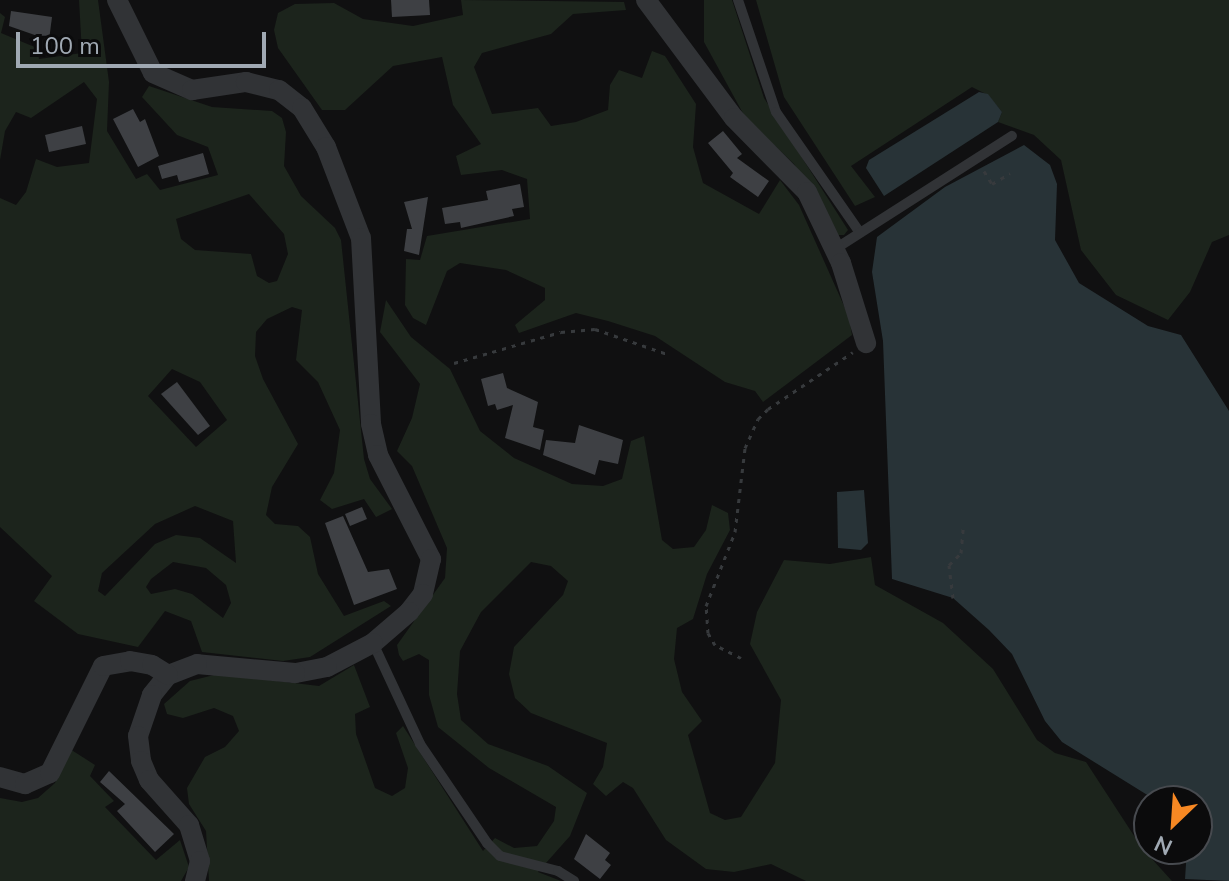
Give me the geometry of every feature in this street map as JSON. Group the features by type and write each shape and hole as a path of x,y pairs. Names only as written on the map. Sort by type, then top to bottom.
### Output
{"street":[{"path":"117,0 143,62 168,83 192,90 246,82 294,99 326,147 361,238 371,424 378,455 431,559 423,594 373,643 312,672 211,664 168,675 142,714 141,761 149,780 189,825 200,861 195,881"},
{"path":"646,0 734,118 807,192 835,249 866,343"},
{"path":"0,777 25,784 50,773 103,666 130,661 152,665 168,675"}],"lane":[{"path":"738,0 776,112 860,233"},
{"path":"835,249 1012,136"},
{"path":"373,643 420,744 487,843 500,856 558,871 574,881"}],"path":[{"path":"981,166 992,184 1010,173"},
{"path":"454,363 561,332 595,329 667,354"},
{"path":"741,658 715,645 708,633 706,606 735,532 737,488 751,432 768,409 866,343"},
{"path":"953,598 949,565 961,553 963,528"}],"shaded area":[{"path":"79,0 98,0 109,82 107,131 136,179 147,174 160,190 218,175 208,147 177,135 142,97 149,86 212,107 272,111 282,118 286,132 284,166 301,196 335,228 341,240 364,459 370,479 392,509 376,517 364,499 332,509 320,500 334,473 340,430 318,382 296,360 302,310 292,307 267,319 256,332 255,356 263,379 298,444 272,487 266,515 275,524 298,526 310,537 318,574 344,616 384,601 391,606 310,657 283,661 202,652 191,621 165,611 138,647 78,634 34,601 52,576 0,527 0,198 16,205 26,192 36,159 57,167 89,163 97,99 84,82 31,118 16,112 5,131 0,160 0,13 5,17 1,33 37,48 39,59 82,53","holes":["249,194 284,234 288,254 277,281 269,283 257,276 251,254 195,250 181,239 176,219","172,369 200,382 227,420 196,447 148,396","195,506 233,521 236,563 200,538 176,535 155,544 105,596 98,591 102,573 155,524","173,562 206,568 226,585 231,603 223,618 192,594 175,589 151,594 146,587 151,579"]},
{"path":"461,0 624,2 626,10 573,14 551,34 482,53 474,67 492,114 538,108 551,126 576,122 608,110 610,85 619,70 642,78 652,51 665,56 696,104 693,147 703,183 759,214 780,180 799,205 849,317 852,335 763,402 755,391 725,382 655,336 608,321 576,313 519,333 515,325 545,300 545,288 506,270 460,263 447,271 426,325 413,318 405,305 406,259 420,260 427,236 530,219 527,179 502,170 461,175 456,156 481,144 453,105 442,57 393,66 345,110 322,110 278,48 274,30 278,13 295,4 334,3 363,19 413,26 463,15"},
{"path":"704,0 732,0 764,98 848,230 844,235 838,235 794,164 745,117 704,42"},
{"path":"756,0 1229,0 1229,235 1212,242 1190,292 1168,320 1116,295 1081,250 1061,160 1034,135 998,122 1002,112 988,95 972,87 851,166 875,197 855,206 784,97"},
{"path":"979,92 988,94 1002,112 998,122 884,196 866,168 869,160"},
{"path":"1024,145 1050,165 1057,184 1055,240 1079,283 1148,326 1181,335 1229,411 1229,881 1185,879 1186,865 1213,865 1213,785 1133,786 1062,742 1045,721 1012,654 989,630 953,598 892,579 883,341 872,272 877,237 945,187"},
{"path":"386,300 411,337 450,369 480,431 514,458 572,484 603,486 622,479 631,441 644,436 662,540 673,549 694,547 706,530 712,505 728,513 730,530 707,574 693,619 677,628 674,659 682,692 702,721 688,735 710,813 725,820 741,817 775,763 781,700 750,644 757,612 784,560 830,564 871,557 875,585 943,623 993,669 1037,740 1055,753 1086,762 1133,834 1133,865 1157,865 1172,881 806,881 771,864 734,872 706,869 666,840 633,788 623,782 606,796 593,784 603,767 607,743 531,713 515,698 509,674 514,647 563,595 568,581 551,566 531,562 481,612 460,651 457,694 461,720 488,744 548,766 587,793 570,836 538,872 561,881 209,881 206,831 189,804 187,788 205,757 225,747 239,731 233,716 214,708 183,718 167,714 164,704 190,681 218,674 319,686 354,665 370,707 355,714 356,734 375,788 392,796 405,788 408,768 396,733 403,726 483,851 495,838 514,848 537,846 554,821 556,807 489,768 438,727 429,695 429,660 419,654 403,661 399,655 397,645 445,578 447,548 412,466 397,451 412,418 420,384 380,332"},
{"path":"864,490 868,543 861,550 838,548 837,492"},
{"path":"70,749 95,765 90,776 114,801 105,807 156,860 180,840 189,867 181,881 0,881 0,798 22,802 38,798 55,783"}],"building":[{"path":"391,0 429,0 430,15 392,17"},
{"path":"11,11 52,17 49,40 9,26"},
{"path":"133,109 140,122 145,119 159,156 138,167 113,119"},
{"path":"82,126 86,144 49,152 45,135"},
{"path":"723,131 742,154 737,158 769,181 758,197 730,177 733,173 708,143"},
{"path":"203,153 209,174 179,182 177,175 162,179 158,166"},
{"path":"520,184 524,207 512,209 514,216 461,228 460,222 445,224 442,208 488,200 486,191"},
{"path":"428,197 419,255 404,251 407,229 412,229 404,202"},
{"path":"503,373 507,388 538,402 533,427 544,430 540,450 505,438 513,405 497,410 495,404 488,406 481,379"},
{"path":"177,382 210,426 198,435 161,394"},
{"path":"579,425 623,440 618,464 599,460 595,475 543,455 546,440 575,443"},
{"path":"362,507 367,519 350,526 345,514"},
{"path":"343,516 368,572 389,569 397,589 354,605 325,523"},
{"path":"109,771 174,834 155,852 117,811 125,804 100,782"},
{"path":"586,834 610,853 605,860 611,865 600,879 574,859"}]}
